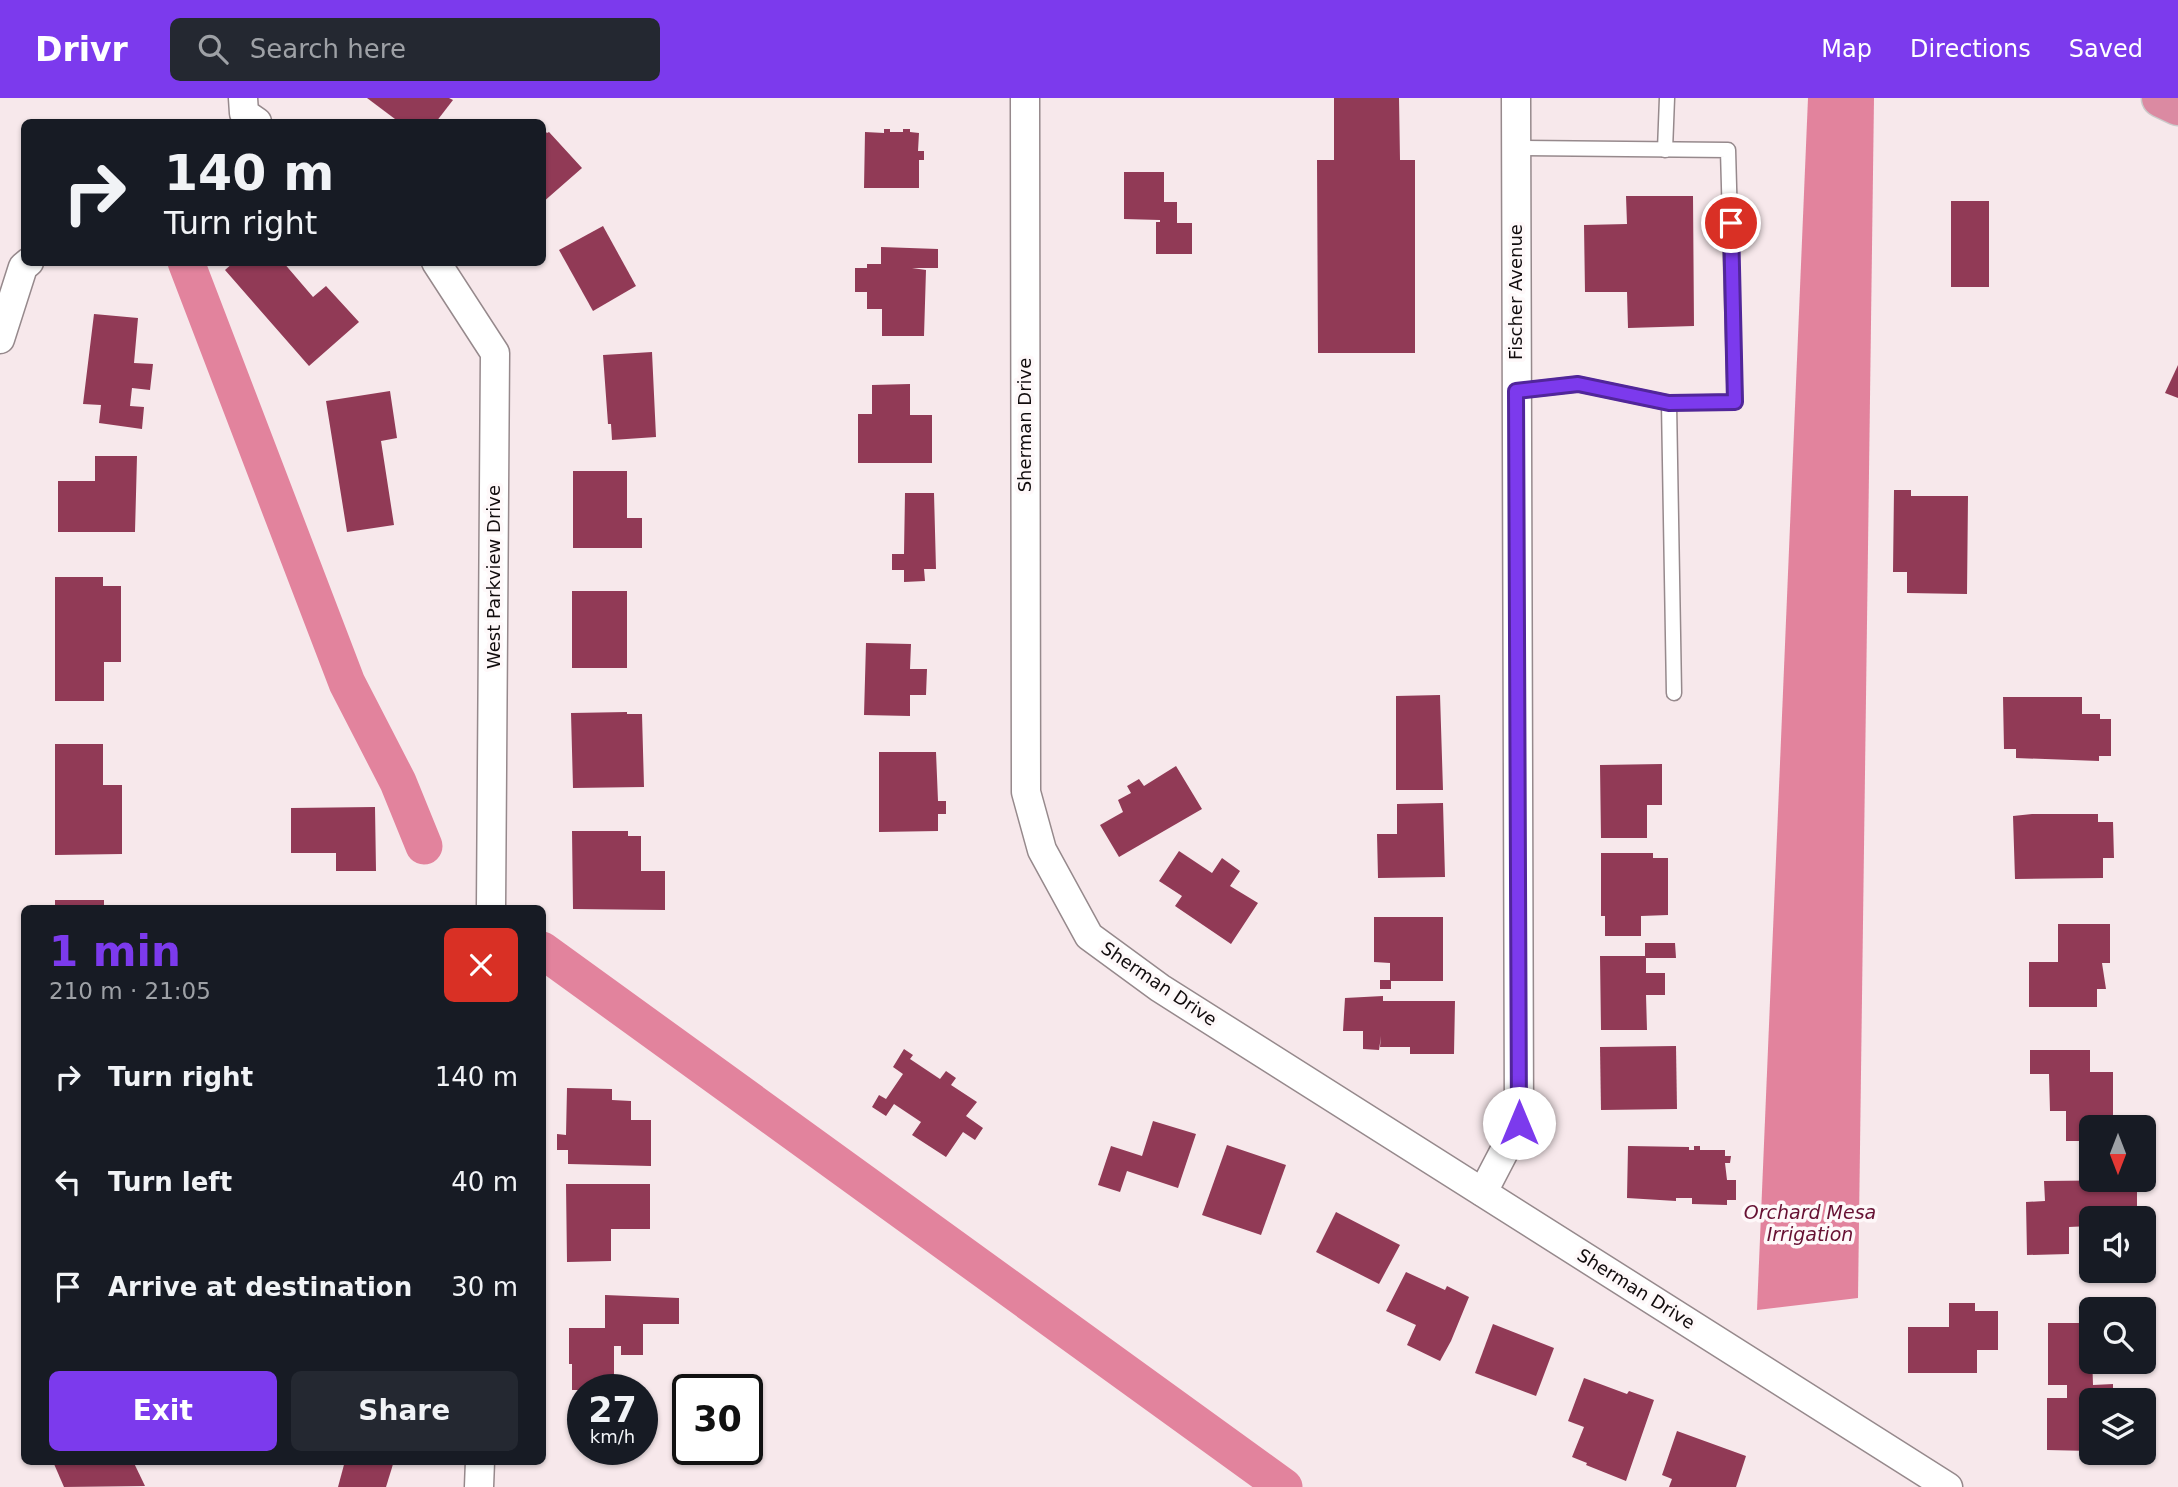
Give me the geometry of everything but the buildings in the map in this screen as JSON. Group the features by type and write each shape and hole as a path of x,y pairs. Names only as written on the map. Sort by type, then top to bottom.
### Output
{"highway":[{"path":"2161,98 2178,106"}],"street":[{"name":"Sherman Drive","path":"1025,98 1026,792 1042,850 1089,936 1160,988 1948,1487"},
{"name":"Fischer Avenue","path":"1483,1192 1519,1123 1516,98"},
{"path":"0,339 24,266"},
{"name":"West Parkview Drive","path":"439,266 495,353 491,905"},
{"path":"479,1487 480,1465"}],"lane":[{"path":"1665,150 1667,98"},
{"path":"1516,148 1728,150 1735,402 1669,403 1578,384 1516,391"},
{"path":"1669,403 1674,693"}],"water":[{"name":"Orchard Mesa Irrigation","path":"1808,98 1874,98 1858,1298 1757,1310"}],"waterway":[{"path":"188,266 347,683 398,782 424,846"},
{"path":"546,953 1284,1487"}],"route":[{"path":"1519,1123 1516,391 1578,384 1669,403 1735,402 1731,223"}]}
